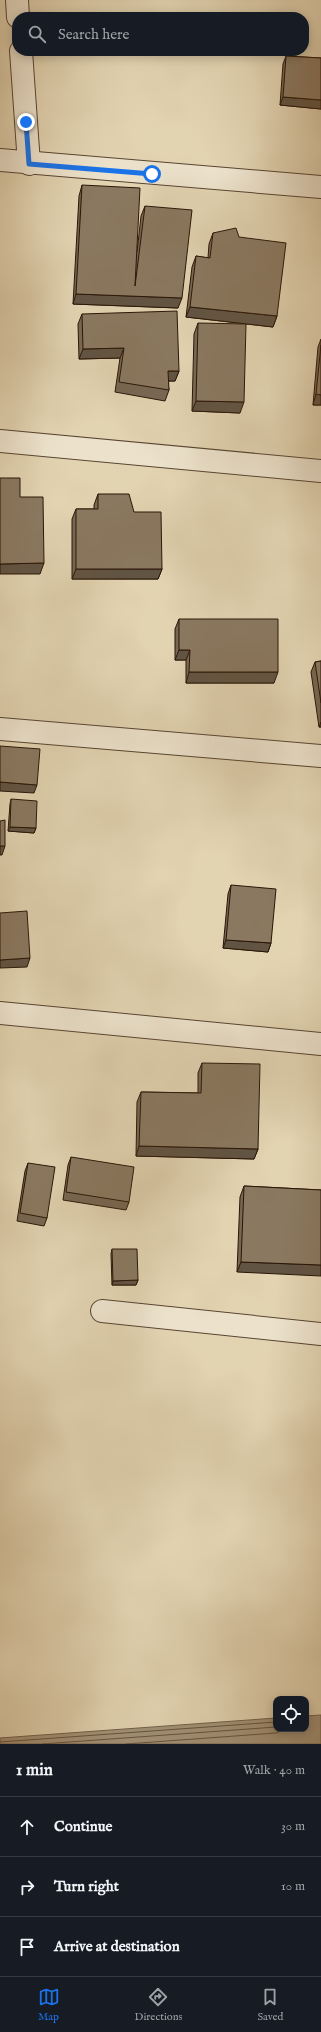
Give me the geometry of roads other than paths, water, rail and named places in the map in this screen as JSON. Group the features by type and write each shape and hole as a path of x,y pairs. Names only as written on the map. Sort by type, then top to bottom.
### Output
{"street":[{"path":"17,0 18,12"},
{"path":"21,56 29,164"},
{"path":"0,160 29,164 321,187"},
{"path":"0,441 321,471"},
{"path":"0,729 321,756"},
{"path":"0,1013 321,1044"},
{"path":"102,1311 321,1334"}],"water":[{"path":"321,1715 321,1744 0,1744 0,1738 273,1718 273,1732 309,1732 309,1716"}]}
